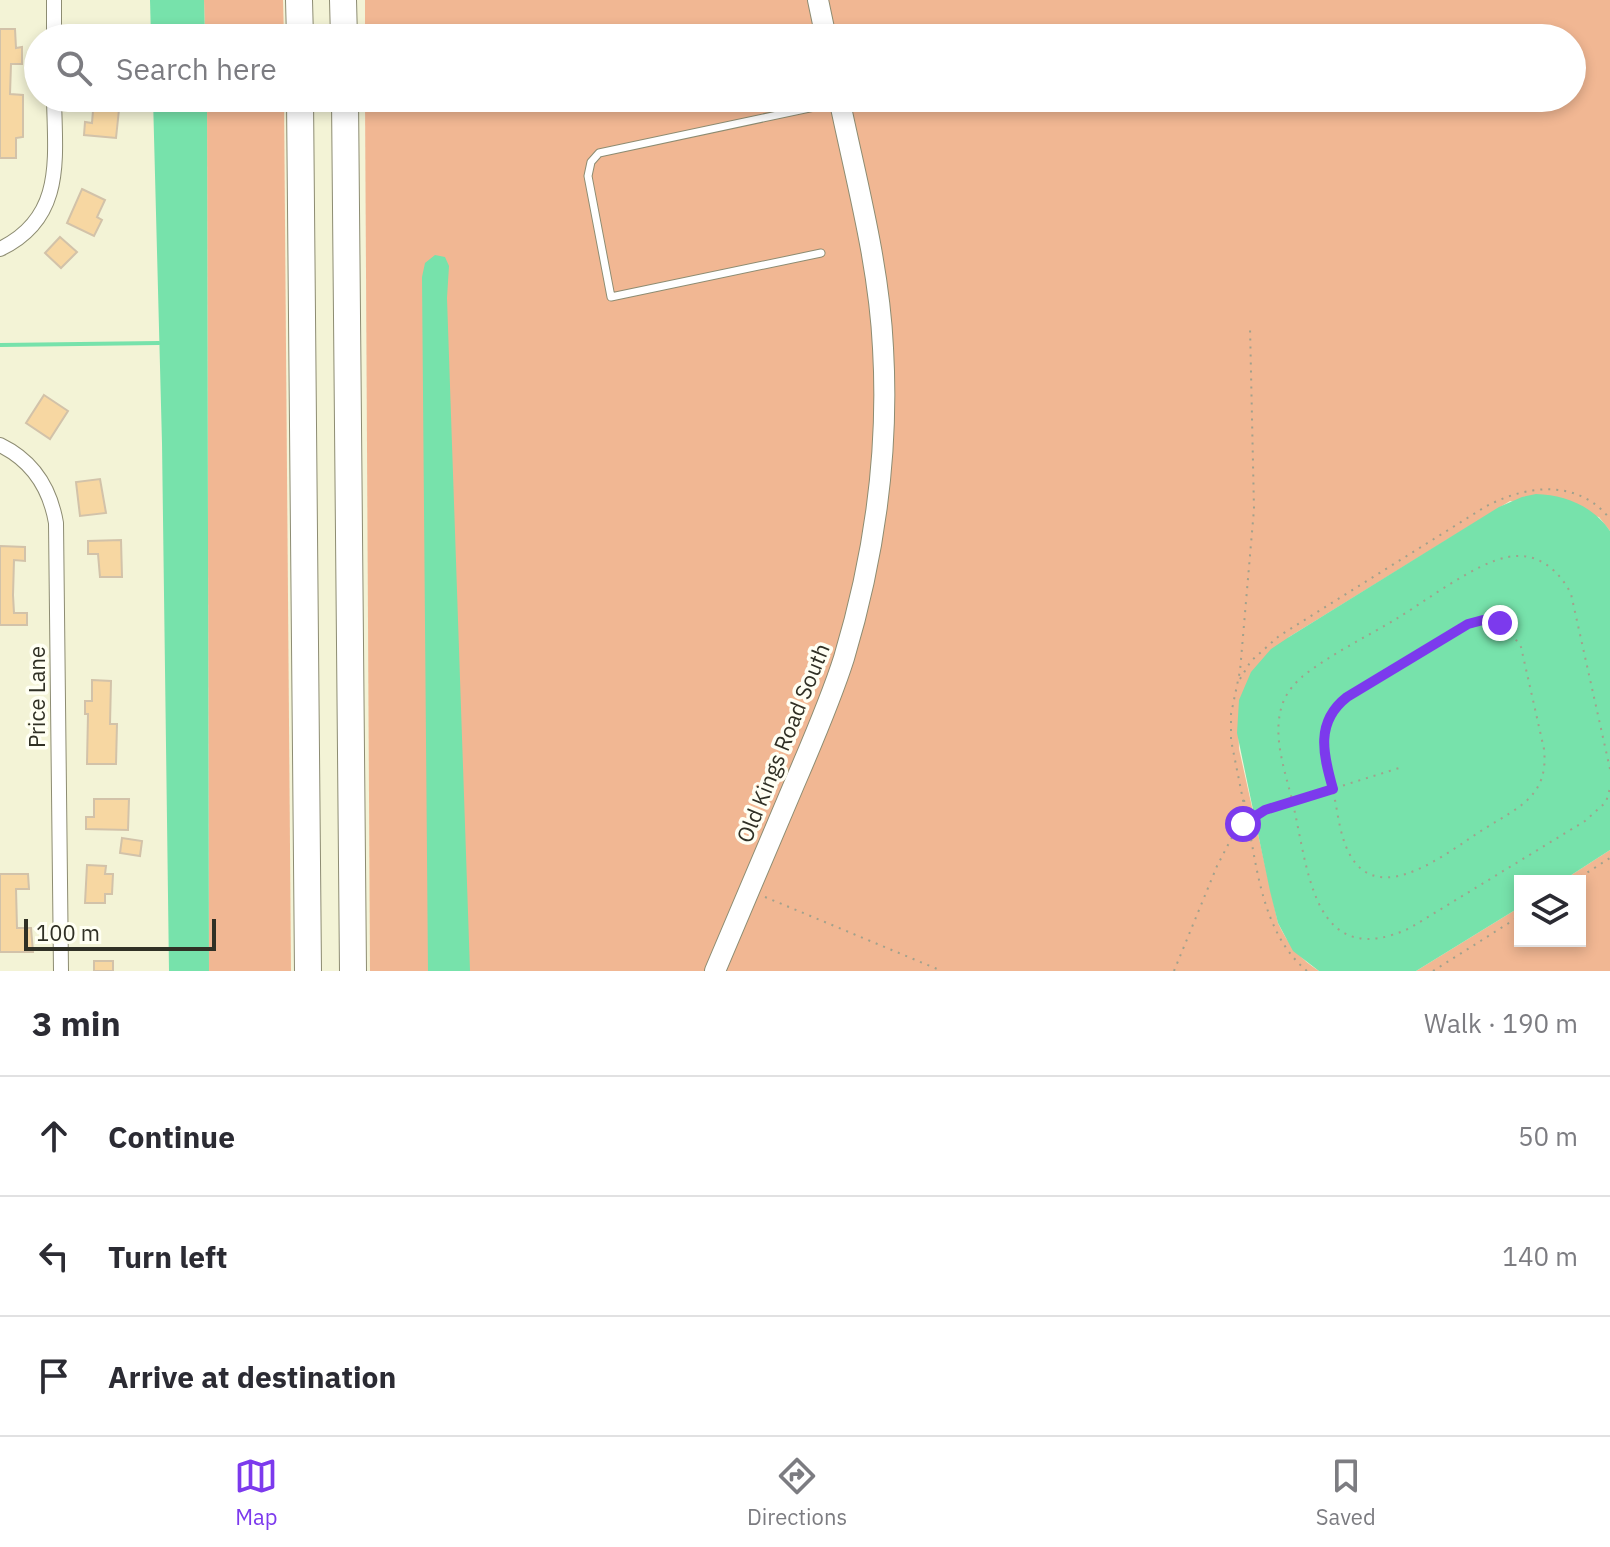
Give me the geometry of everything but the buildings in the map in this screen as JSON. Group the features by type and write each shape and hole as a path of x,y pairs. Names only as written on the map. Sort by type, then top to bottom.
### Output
{"highway":[{"path":"299,0 300,24"},
{"path":"343,0 344,24"},
{"path":"300,112 308,971"},
{"path":"345,112 353,971"}],"street":[{"path":"54,0 54,24"},
{"path":"818,0 823,24"},
{"path":"0,249 31,227 46,205 55,166 54,112"},
{"name":"Old Kings Road South","path":"715,971 813,740 844,657 866,570 880,481 884,399 881,317 871,250 842,112"},
{"name":"Price Lane","path":"0,445 18,456 37,475 50,497 56,523 61,971"}],"lane":[{"path":"785,112 599,153 591,162 588,176 611,297 821,253"}],"path":[{"path":"1250,327 1254,509 1231,728 1271,925 1290,955 1307,971"},
{"path":"1237,684 1251,661 1279,636 1485,507 1508,496 1542,488 1568,491 1590,501 1610,519"},
{"path":"1610,769 1571,594 1565,582 1548,565 1528,557 1509,557 1478,569 1297,681 1286,697 1279,728 1280,752 1313,895 1321,914 1342,935 1370,942 1391,938 1410,928 1585,821 1606,802 1610,788"},
{"path":"1492,620 1513,633 1523,655 1545,757 1541,783 1524,803 1416,870 1398,877 1383,878 1361,868 1351,857 1344,840 1333,789 1324,732 1328,716 1337,704 1476,621 1492,620"},
{"path":"1236,831 1248,819 1265,810 1399,768"},
{"path":"1174,971 1217,866 1236,831 1243,813 1243,795"},
{"path":"1583,875 1610,858"},
{"path":"750,890 942,971"},
{"path":"1433,971 1514,920"}],"shaded area":[{"path":"150,0 204,0 205,24 151,24"},
{"path":"204,0 283,0 284,24 205,24"},
{"path":"365,0 811,0 816,24 365,24"},
{"path":"826,0 1610,0 1610,531 1599,517 1510,501 1289,637 1238,717 1239,749 1278,923 1295,950 1319,971 723,971 822,740 892,416 849,112 1586,112 1586,24 831,24"},
{"path":"153,112 207,112 209,971 169,971 162,443"},
{"path":"207,112 284,112 291,971 209,971"},
{"path":"365,112 834,112 874,314 878,395 874,468 859,581 834,668 708,971 370,971"},
{"path":"435,255 445,257 449,266 447,298 470,971 428,971 422,277 425,263"},
{"path":"1536,494 1578,504 1595,515 1610,531 1610,850 1571,875 1514,875 1514,911 1416,971 1319,971 1293,951 1278,923 1237,733 1239,700 1251,672 1271,649 1499,507"},
{"path":"1610,850 1610,971 1416,971 1514,911 1514,947 1586,947 1586,875 1571,875"}],"waterway":[{"path":"0,345 159,343"}],"route":[{"path":"1243,824 1265,810 1333,789 1327,770 1324,732 1328,716 1337,704 1468,624 1483,620 1500,623"}]}
